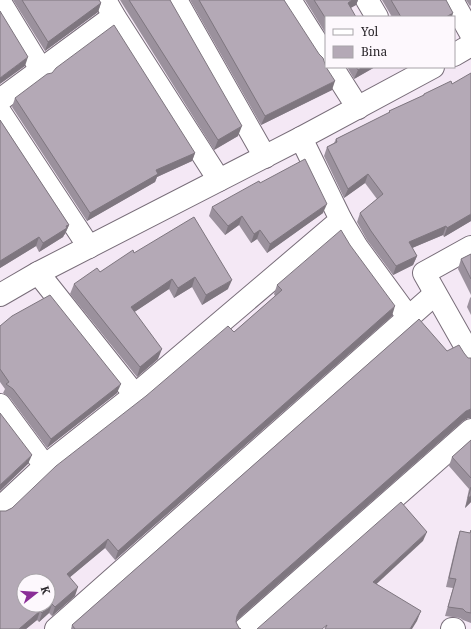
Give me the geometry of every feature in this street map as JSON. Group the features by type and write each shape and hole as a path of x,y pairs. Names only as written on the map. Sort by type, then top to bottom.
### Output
{"street":[{"path":"176,0 265,156"},
{"path":"290,0 325,55"},
{"path":"367,0 376,16"},
{"path":"452,0 471,34"},
{"path":"0,2 42,71"},
{"path":"0,100 42,71 110,8 219,180"},
{"path":"455,54 471,45"},
{"path":"333,68 358,108"},
{"path":"0,295 38,273 358,108 409,73 428,68"},
{"path":"0,112 89,247"},
{"path":"301,138 341,220 357,247 409,318"},
{"path":"0,508 45,466 135,395 341,220"},
{"path":"471,247 424,272 471,356"},
{"path":"38,273 135,395"},
{"path":"56,629 435,294"},
{"path":"0,404 45,466"},
{"path":"245,629 471,430"}],"building":[{"path":"22,0 99,0 101,3 48,42"},
{"path":"129,0 170,0 242,126 218,140"},
{"path":"199,0 284,0 323,58 325,68 327,68 335,81 265,116"},
{"path":"314,0 352,0 348,3 355,16 325,16 325,17"},
{"path":"391,0 446,0 453,13 448,16 400,16"},
{"path":"0,11 28,57 0,78"},
{"path":"114,25 195,153 156,170 158,174 90,213 15,98 47,74 52,73 56,68"},
{"path":"471,73 471,214 447,228 446,226 409,242 417,256 396,266 360,213 383,194 368,174 348,189 327,147 337,142 336,139 390,112 389,111 451,81 452,84"},
{"path":"0,120 69,225 66,226 67,228 43,243 39,237 0,261"},
{"path":"305,159 327,204 270,244 260,230 254,234 242,216 228,226 212,207 259,181 260,183"},
{"path":"194,217 232,280 206,295 195,277 178,288 172,279 131,307 162,349 140,367 74,284 97,268 100,272 133,250 134,253"},
{"path":"341,230 350,245 395,306 118,551 108,539 67,574 78,587 56,606 56,573 16,573 16,613 38,613 19,629 0,629 0,511 6,511 12,508 56,466 146,396 228,326 234,332 282,290 277,285"},
{"path":"471,254 471,279 461,259"},
{"path":"50,295 121,384 51,439 13,389 6,384 9,382 0,369 0,326 12,316"},
{"path":"419,319 447,351 459,345 468,358 471,358 471,409 466,411 240,610 236,622 241,629 75,629 72,625"},
{"path":"0,413 32,455 0,485"},
{"path":"471,440 471,478 452,457"},
{"path":"471,487 471,496 468,498"},
{"path":"401,502 427,532 373,582 421,611 410,629 325,629 327,625 322,629 257,629"},
{"path":"471,530 471,613 466,612 463,609 448,607 456,579 449,578 460,531 470,533"}]}
